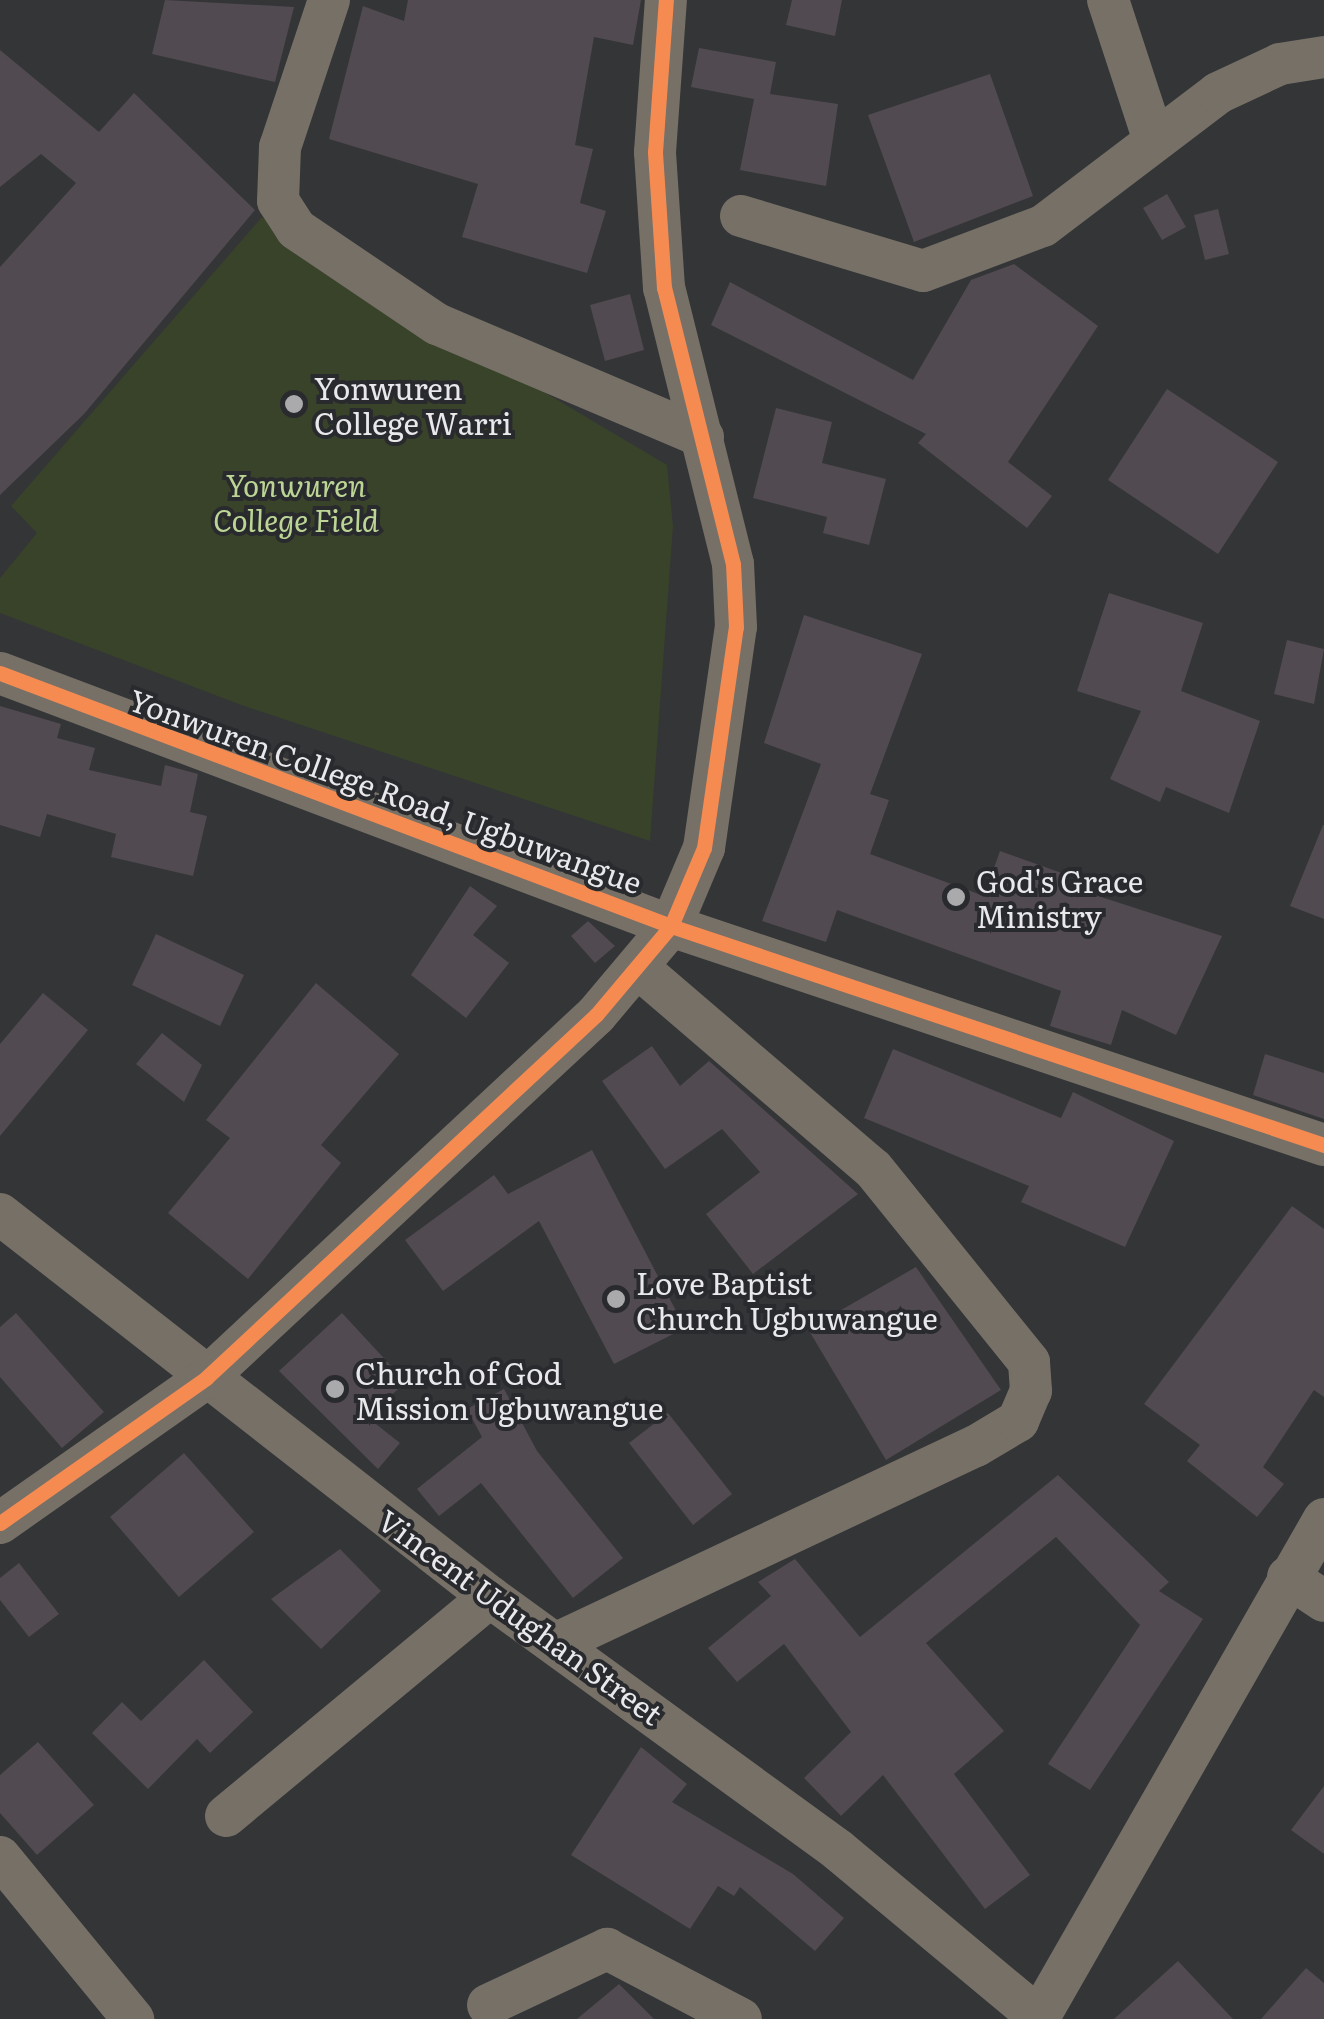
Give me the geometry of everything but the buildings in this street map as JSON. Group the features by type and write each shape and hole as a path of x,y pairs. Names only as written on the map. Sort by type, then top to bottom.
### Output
{"street":[{"path":"329,0 280,147 278,201 296,228 437,324 703,437"},
{"path":"0,1523 206,1378 640,970 671,926 704,848 734,679 732,564 664,288 656,213 666,0"},
{"path":"1108,0 1154,138"},
{"path":"741,216 923,271 1043,226 1218,93 1280,64 1324,57"},
{"name":"Yonwuren College Road, Ugbuwangue","path":"0,673 671,926 1324,1145"},
{"path":"558,1643 976,1446 1018,1421 1031,1392 1029,1362 873,1169 640,970"},
{"name":"Vincent Udughan Street","path":"0,1214 490,1597 838,1850 1039,2019"},
{"path":"1039,2019 1288,1576 1324,1519"},
{"path":"1288,1576 1324,1601"},
{"path":"226,1816 490,1597"},
{"path":"0,1856 134,2019"},
{"path":"488,2005 607,1949 740,2019"}],"green space":[{"name":"Yonwuren College Field","path":"262,217 431,341 522,379 667,465 673,526 650,841 244,706 0,613 0,578 37,533 11,506"}],"cycle path":[{"path":"0,1523 206,1378 596,1015 671,926 704,848 736,627 733,564 664,288 655,152 666,0"},
{"path":"0,673 671,926 1324,1145"}],"place":[{"name":"Yonwuren College Warri","path":"294,404"},
{"name":"God's Grace Ministry","path":"956,897"},
{"name":"Love Baptist Church Ugbuwangue","path":"616,1299"},
{"name":"Church of God Mission Ugbuwangue","path":"335,1389"}]}
